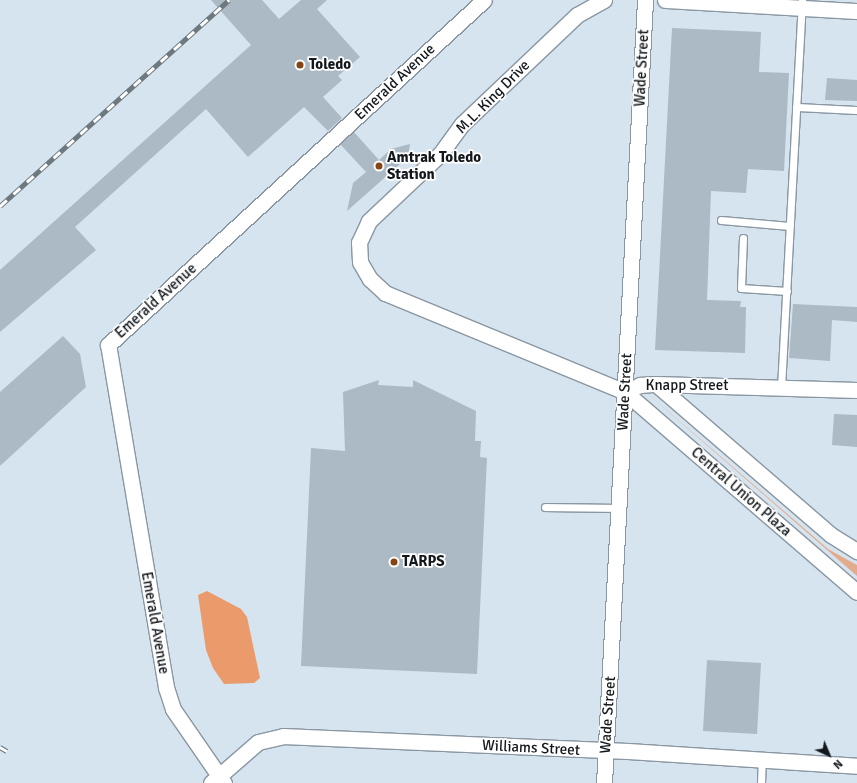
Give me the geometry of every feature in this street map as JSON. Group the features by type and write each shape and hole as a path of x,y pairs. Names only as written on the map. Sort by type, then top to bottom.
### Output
{"street":[{"name":"Emerald Avenue","path":"218,781 173,709 166,687 108,345 484,0"},
{"name":"M.L. King Drive","path":"415,306 385,293 370,279 360,262 361,232 369,221 440,154 462,124 577,15 604,0"},
{"name":"Wade Street","path":"604,783 645,0"},
{"path":"665,0 801,4 857,11"},
{"name":"Knapp Street","path":"415,306 625,392 640,385 656,384 857,390"},
{"name":"Central Union Plaza","path":"656,384 831,535 857,551"},
{"name":"Central Union Plaza","path":"625,392 857,592"},
{"name":"Williams Street","path":"218,781 258,742 283,736 762,759 857,766"}],"lane":[{"path":"781,388 801,4"},
{"path":"796,107 857,110"},
{"path":"721,220 790,226"},
{"path":"743,238 741,288 786,291"},
{"path":"545,507 619,508"},
{"path":"761,783 762,759"}],"shaded area":[{"path":"640,387 828,549 857,565 857,576"},
{"path":"207,591 241,609 247,617 260,678 254,683 224,684 213,668 206,650 198,595"}],"building":[{"name":"Amtrak Toledo Station","path":"211,0 262,0 279,19 301,0 327,0 317,9 360,57 338,76 342,80 323,97 342,118 328,131 304,107 248,157 206,109 75,227 96,250 0,332 0,270 251,45"},
{"path":"672,28 761,32 759,72 789,73 784,171 748,169 746,193 711,191 707,300 741,301 740,307 746,307 745,353 655,350"},
{"path":"827,78 857,80 857,101 825,100"},
{"path":"354,132 379,160 391,149 410,144 408,157 347,211 353,183 366,172 340,144"},
{"path":"793,304 857,307 857,322 832,320 830,361 789,358"},
{"path":"63,336 80,354 86,387 0,466 0,392"},
{"name":"TARPS","path":"379,380 378,385 413,387 413,380 476,411 475,441 481,441 480,457 487,458 477,674 301,666 311,448 345,451 343,392"},
{"path":"834,414 857,415 857,447 832,445"},
{"path":"707,660 761,663 757,734 703,731"}],"railway":[{"path":"0,206 229,0"},
{"path":"0,747 7,751"}],"place":[{"name":"Toledo","path":"300,65"},
{"name":"Amtrak Toledo Station","path":"379,166"},
{"name":"TARPS","path":"394,562"}]}
